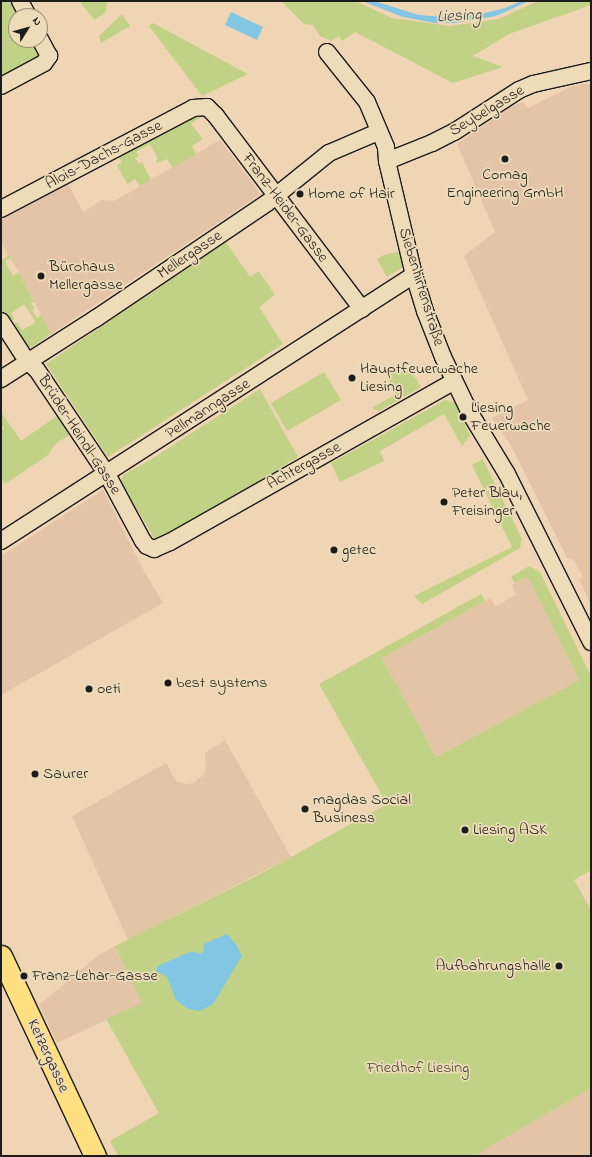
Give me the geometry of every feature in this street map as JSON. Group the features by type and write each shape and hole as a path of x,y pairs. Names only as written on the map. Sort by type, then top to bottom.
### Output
{"main road":[{"name":"Ketzergasse","path":"1,956 95,1156"}],"street":[{"path":"1,86 44,63 49,56 45,48"},
{"name":"Siebenhirtenstraße","path":"327,52 367,102 378,132 386,147 387,161 414,275 425,311 454,381 490,447 507,474 591,642"},
{"name":"Seybelgasse","path":"387,161 432,143 454,132 519,90 533,84 591,71"},
{"name":"Alois-Dachs-Gasse","path":"1,209 193,108 208,108"},
{"name":"Franz-Heider-Gasse","path":"208,108 216,116 362,309"},
{"name":"Mellergasse","path":"1,379 95,319 276,196 329,153 378,132"},
{"name":"Pellmanngasse","path":"1,541 414,275"},
{"name":"Brüder-Heindl-Gasse","path":"1,321 28,361 38,370 107,474 143,542 147,546 154,549"},
{"name":"Achtergasse","path":"154,549 170,542 454,381"}],"shaded area":[{"path":"582,84 591,84 591,605 579,579 583,577 574,560 567,558 510,444 492,418 528,400 464,256 495,232 457,144 510,107 523,102 528,108 570,87"},
{"path":"220,140 261,194 51,334 19,272 1,243 1,216 67,182 83,212 102,200 114,201"},
{"path":"103,490 143,569 163,603 1,695 1,556"},
{"path":"528,577 579,680 436,757 382,658 491,598 495,606 516,595 512,585"},
{"path":"225,740 291,857 128,940 72,816 166,763 176,781 186,784 194,783 204,774 206,768 205,753"},
{"path":"115,946 142,1003 57,1043 39,1005 100,954"},
{"path":"591,1088 591,1156 474,1156"}],"green space":[{"path":"1,1 14,1 18,8 8,8 8,48 39,48 41,51 39,58 1,78"},
{"path":"81,1 107,1 106,12 95,20 81,4"},
{"path":"281,1 355,1 392,18 450,26 499,19 538,1 591,1 591,5 509,34 473,56 503,67 453,83 355,32 342,41 339,36 331,41 320,36 313,25 304,24"},
{"path":"122,14 130,26 101,43 99,36"},
{"path":"153,23 248,74 202,96 149,26"},
{"path":"195,115 202,116 191,124 203,139 192,146 196,154 172,168 167,159 157,163 156,160 158,159 150,144 136,152 139,156 135,158 139,164 142,162 151,180 140,186 135,179 127,184 117,165 122,162 117,155"},
{"path":"226,242 250,277 259,271 275,295 259,307 283,344 108,457 46,364"},
{"path":"400,251 403,267 387,277 377,259 384,255"},
{"path":"9,255 11,258 5,261 13,276 19,272 34,302 31,303 34,308 32,310 37,318 41,315 51,334 32,347 24,345 11,327 17,322 22,330 36,322 24,304 11,313 15,319 8,322 1,311 1,257 3,260"},
{"path":"393,365 398,374 409,367 421,387 379,411 372,408 396,394 384,371"},
{"path":"324,372 341,400 287,431 271,403"},
{"path":"260,389 298,457 161,541 156,541 121,482 123,475 150,460"},
{"path":"445,400 455,403 470,435 462,446 444,414 380,451 384,461 340,482 331,463"},
{"path":"1,412 21,441 57,416 69,435 54,445 48,455 5,484 1,478 1,431 4,429 1,424"},
{"path":"483,459 522,539 520,548 422,604 414,596 512,547 472,465"},
{"name":"Friedhof Liesing","path":"529,566 540,572 591,676 591,870 574,880 591,910 591,1088 474,1156 118,1156 110,1141 159,1113 106,1019 142,1003 115,946 260,874 387,804 319,684 481,594 485,601 382,658 436,757 579,680 528,577 515,583 511,577"}],"water":[{"name":"Liesing","path":"362,1 374,1 419,15 446,17 481,14 505,8 521,1 529,1 496,16 455,23 435,23 403,17"},
{"path":"231,12 263,27 257,40 225,25"},
{"path":"227,934 236,944 242,956 213,1004 200,1011 188,1009 176,1000 167,977 156,971 158,966 192,951 200,954 203,952 204,944"}],"place":[{"name":"Comag Engineering GmbH","path":"505,159"},
{"name":"Home of Hair","path":"300,194"},
{"name":"Bürohaus Mellergasse","path":"41,276"},
{"name":"Hauptfeuerwache Liesing","path":"352,378"},
{"name":"Liesing Feuerwache","path":"463,417"},
{"name":"Peter Blau, Freisinger","path":"444,502"},
{"name":"getec","path":"334,550"},
{"name":"best systems","path":"168,683"},
{"name":"oeti","path":"89,689"},
{"name":"Saurer","path":"35,774"},
{"name":"magdas Social Business","path":"305,809"},
{"name":"Liesing ASK","path":"465,830"},
{"name":"Aufbahrungshalle","path":"559,966"},
{"name":"Franz-Lehar-Gasse","path":"24,976"}]}
